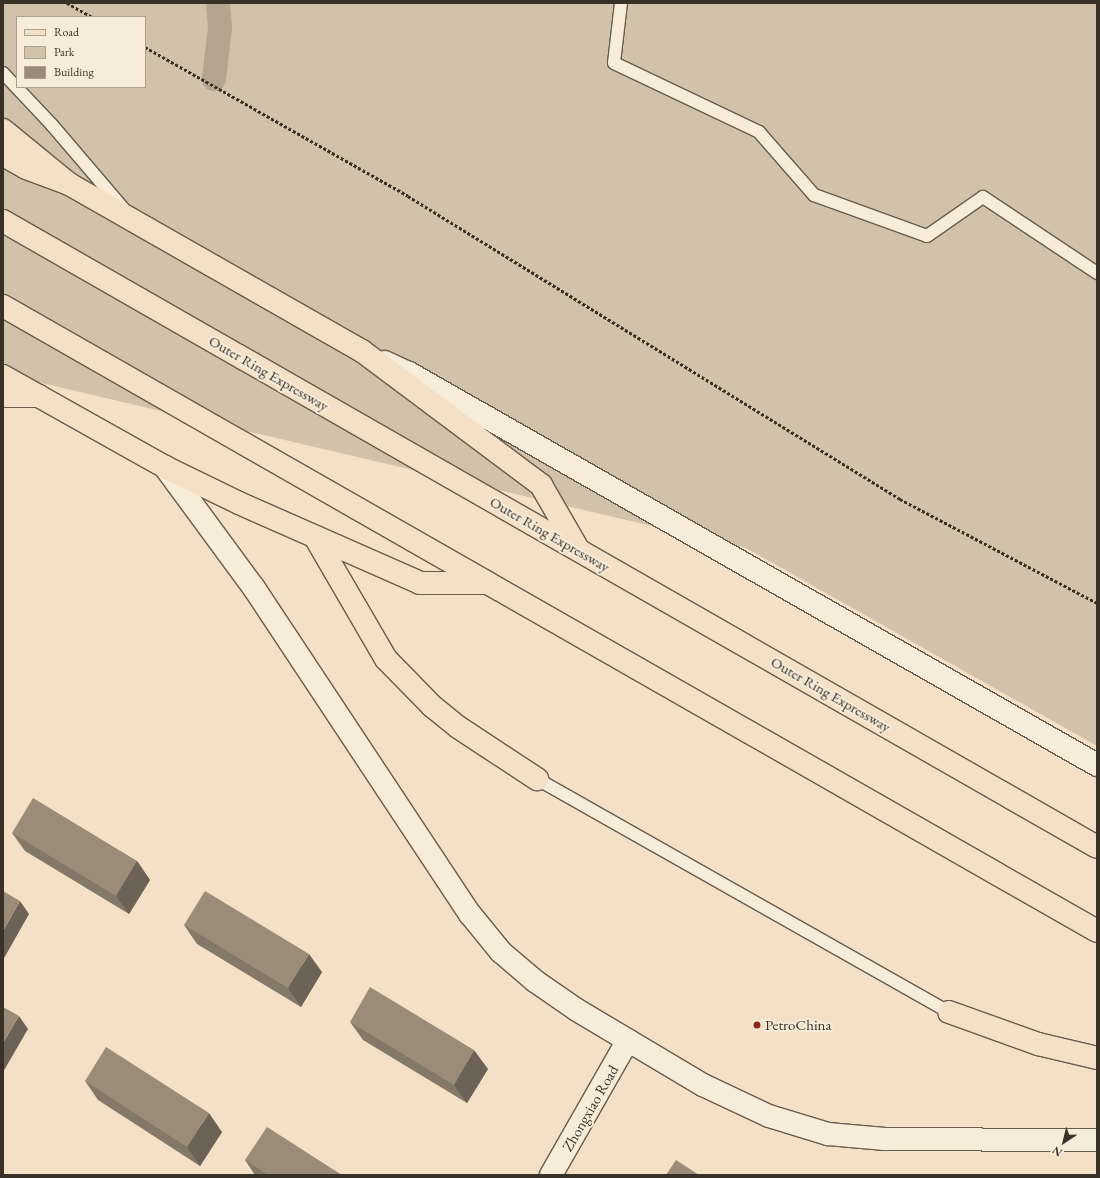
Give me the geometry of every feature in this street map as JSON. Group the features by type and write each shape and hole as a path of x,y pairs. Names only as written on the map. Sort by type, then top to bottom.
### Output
{"main road":[{"path":"3,130 69,184"},
{"path":"3,155 26,168 69,184 362,351 409,373 1097,765"},
{"name":"Outer Ring Expressway","path":"3,221 1097,847"},
{"path":"3,306 1097,931"},
{"path":"362,351 540,485 578,550"},
{"path":"3,376 165,467 315,537 420,583 487,582"},
{"path":"3,396 39,396"},
{"path":"165,467 254,588 470,914 501,952 535,981 577,1010 703,1085 770,1116 828,1134 885,1140 1097,1140"},
{"path":"315,537 386,659 432,706 458,727 537,779"},
{"path":"949,1012 1038,1044 1097,1058"},
{"name":"Zhongxiao Road","path":"551,1175 628,1040"}],"lane":[{"path":"621,3 614,63 759,132 814,195 927,236 983,197 1097,273"},
{"path":"3,73 16,87"},
{"path":"17,88 52,125 133,220"},
{"path":"537,779 949,1012"}],"path":[{"path":"67,3 90,16"},
{"path":"146,48 408,196 900,499 1097,603"}],"green space":[{"path":"3,3 1097,3 1097,746 746,548 3,374"}],"building":[{"path":"33,798 137,861 116,896 12,833"},
{"path":"3,891 20,901 3,931"},
{"path":"205,891 309,954 288,988 184,925"},
{"path":"370,987 474,1050 454,1085 350,1022"},
{"path":"3,1007 19,1016 3,1043"},
{"path":"106,1047 209,1113 187,1147 85,1081"},
{"path":"267,1127 342,1175 268,1175 245,1160"},
{"path":"676,1160 699,1175 666,1175"}],"waterway":[{"path":"214,79 220,27 218,3"}],"place":[{"name":"PetroChina","path":"757,1025"}]}
